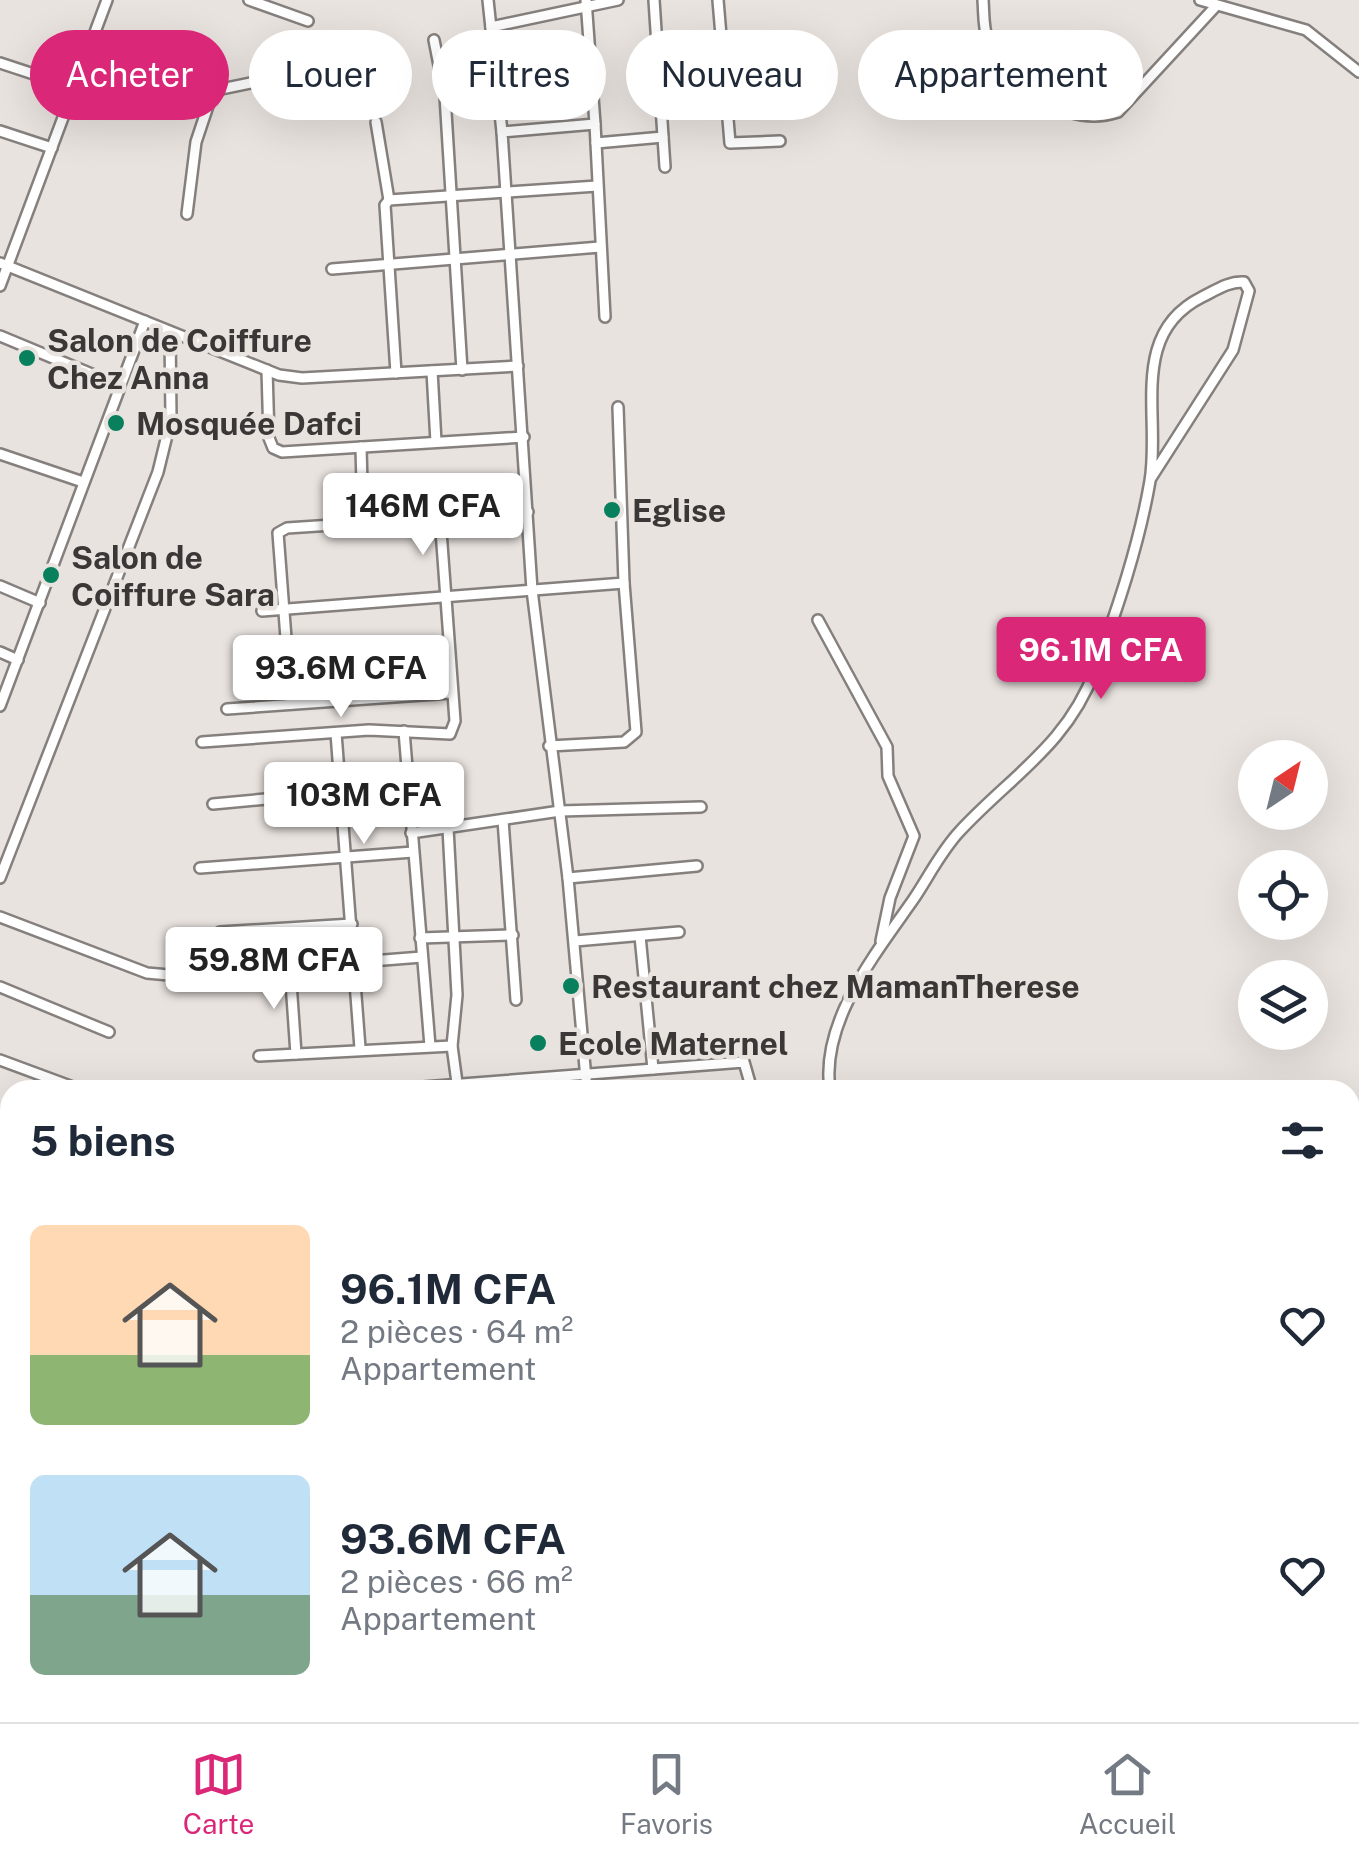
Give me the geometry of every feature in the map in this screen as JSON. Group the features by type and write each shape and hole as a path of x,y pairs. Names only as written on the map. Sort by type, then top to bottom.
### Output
{"street":[{"path":"96,30 107,0"},
{"path":"249,0 308,22"},
{"path":"488,0 502,132 507,257 524,436 532,590 568,878 586,1080"},
{"path":"492,27 586,3 618,0"},
{"path":"654,0 665,166"},
{"path":"718,0 730,143 780,141"},
{"path":"983,0 986,36 1026,86 1068,113 1101,118 1118,112 1182,38 1215,7"},
{"path":"1200,0 1306,30 1359,72"},
{"path":"586,3 605,317"},
{"path":"0,63 30,73"},
{"path":"0,286 4,265 62,120"},
{"path":"186,214 196,142 203,120"},
{"path":"446,120 462,370"},
{"path":"376,122 389,200 385,205 396,373"},
{"path":"502,132 595,124"},
{"path":"0,131 52,148"},
{"path":"596,143 663,136"},
{"path":"389,200 597,186"},
{"path":"332,269 600,247"},
{"path":"4,265 266,370 302,378 518,366"},
{"path":"829,1080 828,1060 834,1036 880,944 956,834 1048,750 1068,722 1108,636 1151,478 1151,373 1168,322 1190,303 1233,282 1244,282 1249,291 1233,350 1151,478"},
{"path":"0,706 118,385 145,322"},
{"path":"0,878 158,472 171,419 170,332"},
{"path":"0,336 118,385"},
{"path":"266,370 273,448 282,452 524,436"},
{"path":"432,371 436,442"},
{"path":"549,746 624,742 636,732 624,583 618,406"},
{"path":"361,447 364,522"},
{"path":"0,454 83,482"},
{"path":"292,704 278,533 287,528 528,512"},
{"path":"202,742 404,731 450,734 455,721 440,517"},
{"path":"262,611 624,583"},
{"path":"0,586 40,602"},
{"path":"818,620 887,747 888,776 914,836 890,898 880,944"},
{"path":"0,652 18,660"},
{"path":"227,709 452,693"},
{"path":"404,731 430,1046"},
{"path":"336,734 360,1048"},
{"path":"213,804 340,792"},
{"path":"411,833 560,812 702,806"},
{"path":"503,820 516,1000"},
{"path":"448,828 458,995 452,1046 457,1080"},
{"path":"200,868 413,852"},
{"path":"568,878 697,866"},
{"path":"0,916 147,973 180,976 422,957"},
{"path":"220,932 352,924"},
{"path":"575,942 679,932"},
{"path":"420,938 514,934"},
{"path":"640,936 652,1069"},
{"path":"290,968 296,1054"},
{"path":"0,987 109,1032"},
{"path":"259,1056 452,1046"},
{"path":"0,1060 54,1080"},
{"path":"527,1080 744,1062 749,1080"}],"place":[{"name":"Salon de Coiffure Chez Anna","path":"27,358"},
{"name":"Mosquée Dafci","path":"116,423"},
{"name":"Eglise","path":"612,510"},
{"name":"Salon de Coiffure Sara","path":"51,575"},
{"name":"Restaurant chez MamanTherese","path":"571,986"},
{"name":"Ecole Maternel","path":"538,1043"}]}
